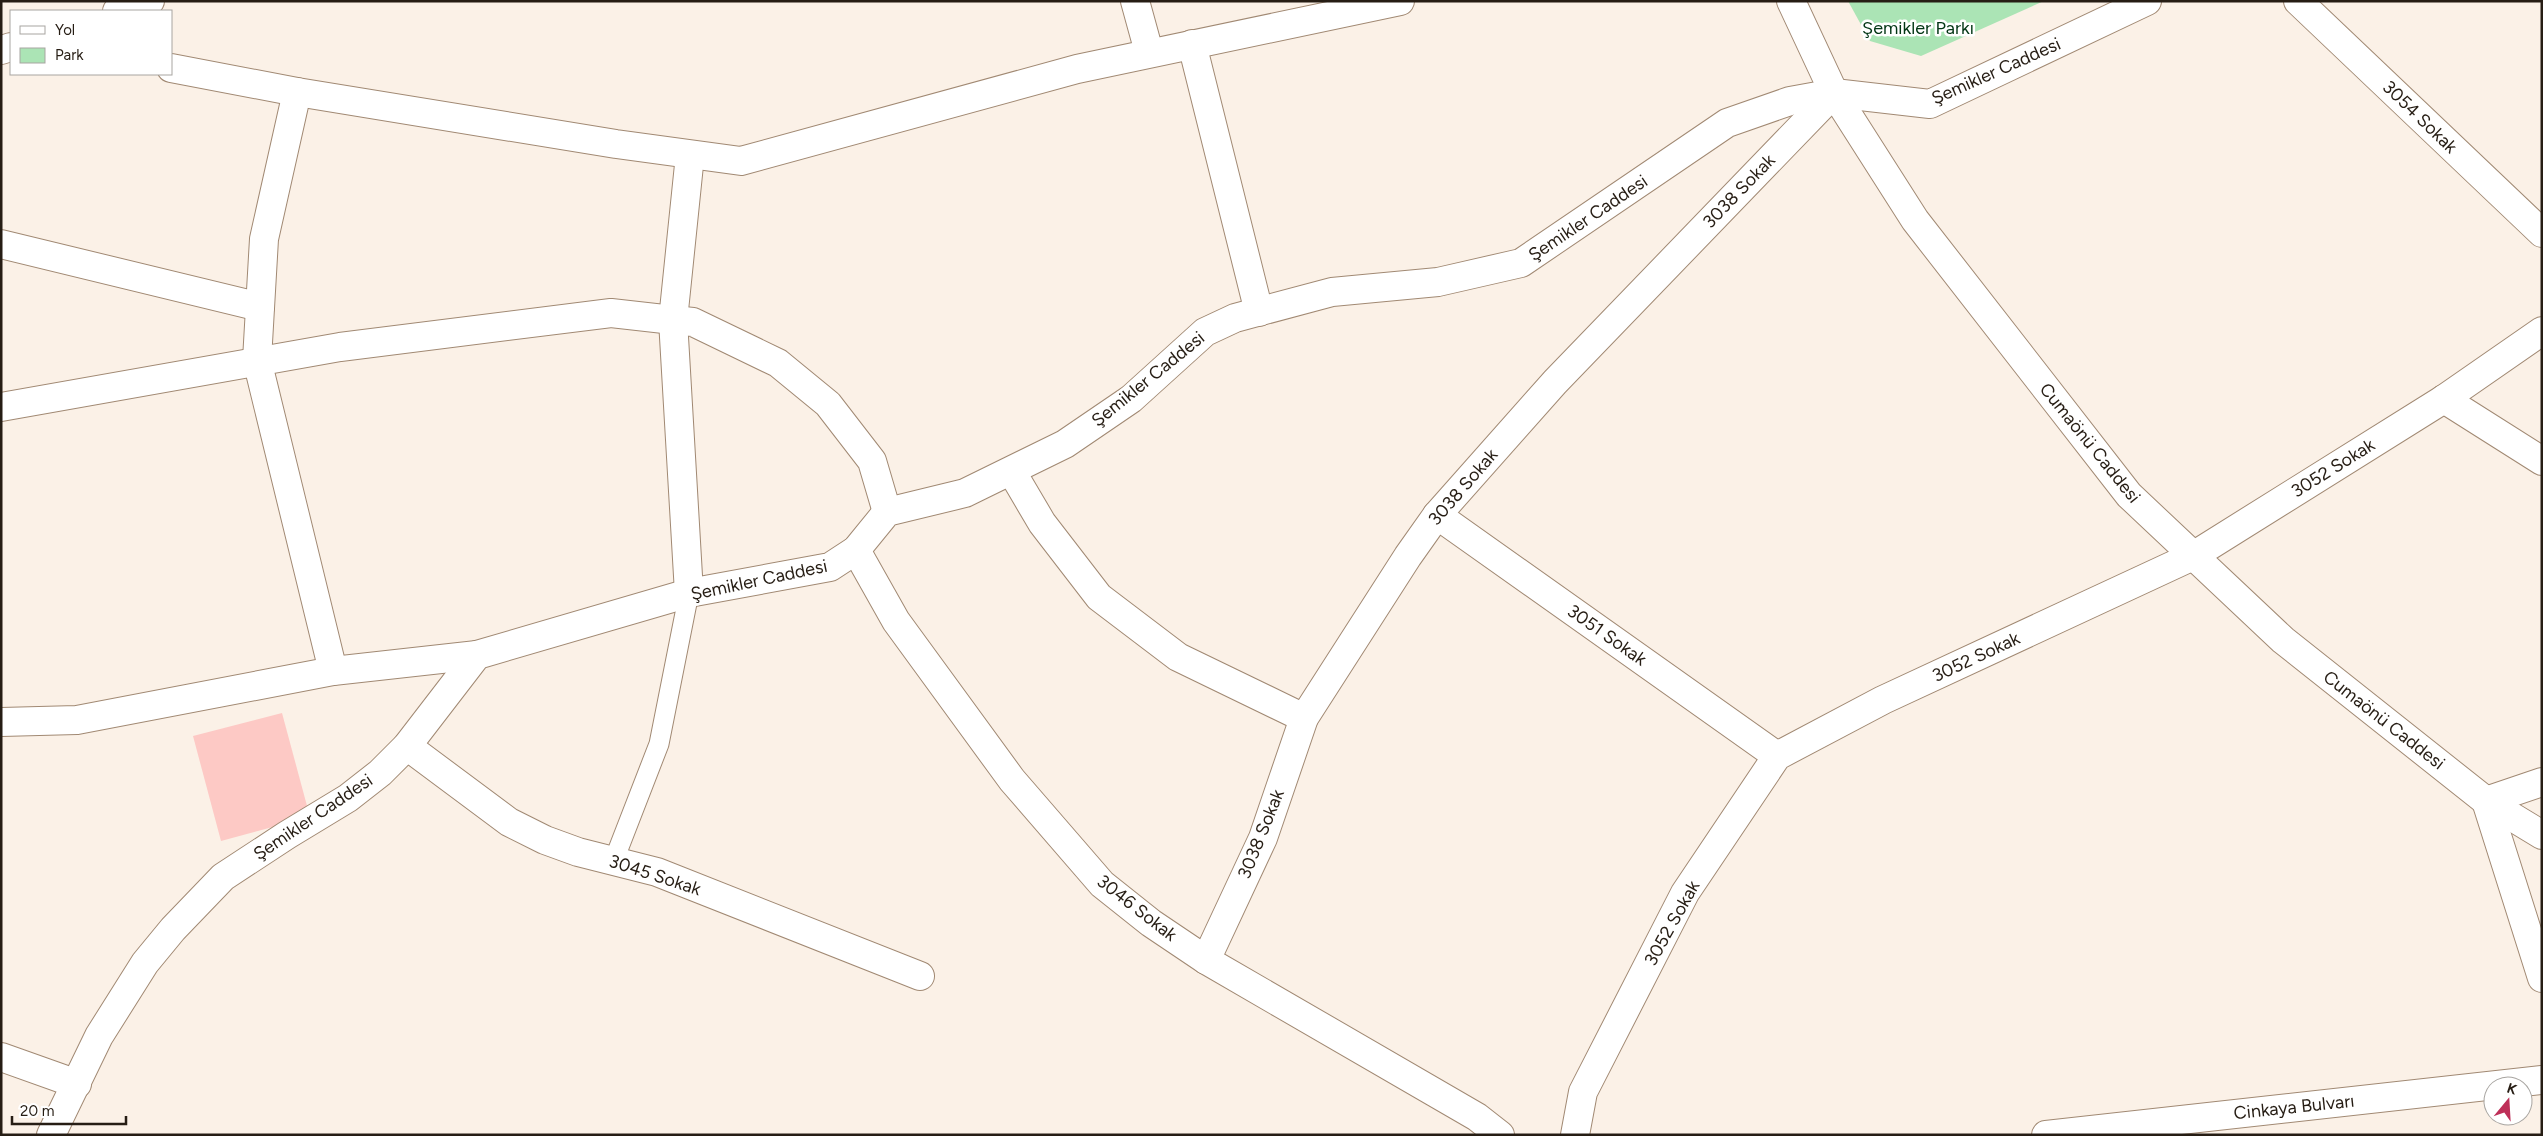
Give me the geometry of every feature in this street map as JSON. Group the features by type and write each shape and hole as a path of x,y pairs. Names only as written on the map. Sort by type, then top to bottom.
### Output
{"street":[{"path":"120,10 150,1"},
{"path":"1135,1 1149,52"},
{"path":"172,68 297,92 690,155 741,161 1076,68 1400,1"},
{"name":"Cumaönü Caddesi","path":"1791,1 1834,93 1915,220 2129,495 2282,640 2486,801 2542,835"},
{"name":"Şemikler Caddesi","path":"50,1135 77,1084 99,1036 145,963 173,929 223,877 286,835 348,798 380,773 408,746 477,655 689,593 830,568 856,550 887,512 964,492 1012,472 1065,444 1131,399 1205,332 1236,318 1332,292 1438,282 1521,263 1727,123 1790,101 1834,93 1930,104 2147,1"},
{"name":"3054 Sokak","path":"2298,1 2542,233"},
{"path":"1192,44 1259,312"},
{"path":"297,92 264,239 257,360 333,671"},
{"name":"3038 Sokak","path":"1206,960 1263,838 1304,718 1408,556 1437,515 1555,382 1834,93"},
{"path":"689,593 673,320 690,155"},
{"path":"1,244 260,307"},
{"path":"1,407 257,360 340,347 611,313 693,322 778,363 828,404 872,461 887,512"},
{"name":"3052 Sokak","path":"1575,1135 1583,1092 1685,893 1777,756 1883,700 2193,556 2444,399 2542,331"},
{"path":"2444,399 2542,460"},
{"path":"1012,472 1042,523 1099,597 1178,657 1304,718"},
{"name":"3051 Sokak","path":"1437,515 1777,756"},
{"name":"3046 Sokak","path":"856,550 896,621 1012,780 1102,884 1151,923 1206,960 1477,1118 1500,1135"},
{"path":"1,722 77,720 333,671 477,655"},
{"name":"3045 Sokak","path":"408,746 509,822 545,840 578,852 657,872 920,976"},
{"path":"2542,782 2486,801 2542,978"},
{"path":"1,1056 77,1084"},
{"name":"Cinkaya Bulvarı","path":"2046,1135 2542,1080"}],"lane":[{"path":"614,860 659,744 689,593"}],"green space":[{"name":"Şemikler Parkı","path":"1848,1 2044,1 1921,56 1870,41"}],"building":[{"path":"282,713 310,817 221,841 193,736"}]}
